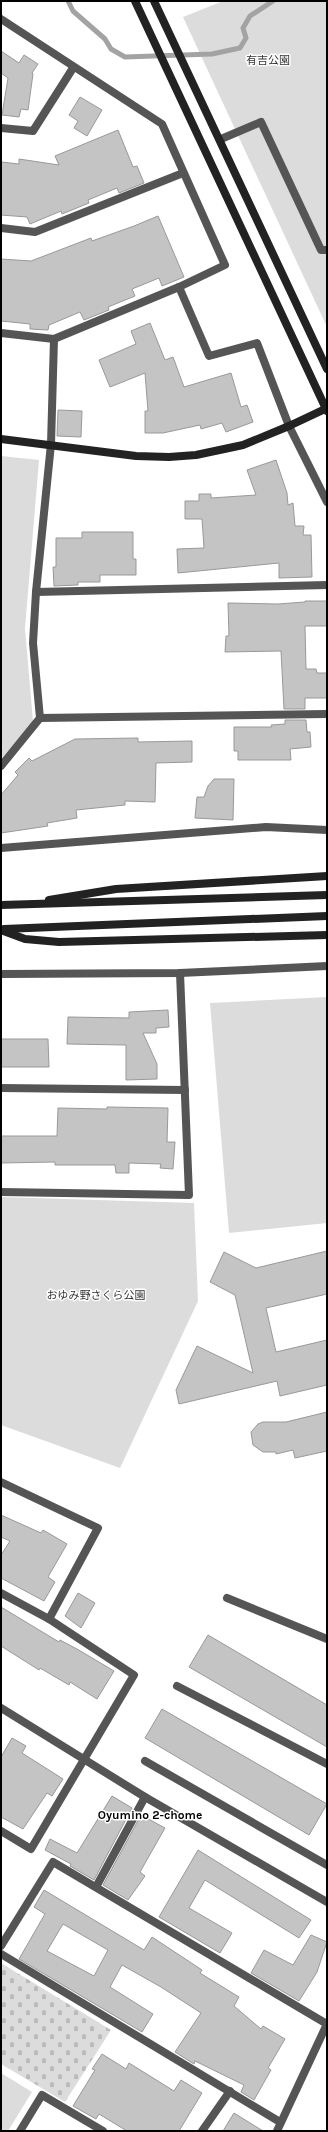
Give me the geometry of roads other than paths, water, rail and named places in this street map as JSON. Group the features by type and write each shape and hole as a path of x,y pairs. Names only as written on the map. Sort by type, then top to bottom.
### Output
{"street":[{"path":"1,439 51,444 136,456 169,458 196,455 231,448 289,426 327,409 135,1"},
{"path":"154,1 186,70 221,139 327,369"},
{"path":"1,19 73,68 162,124 225,265 179,287 54,339 1,332"},
{"path":"1,128 33,131 73,68"},
{"path":"221,139 262,122 321,250 327,250"},
{"path":"1,228 35,232 183,173"},
{"path":"179,287 209,356 257,342 289,426 327,502"},
{"path":"1,766 40,718 33,643 36,592 51,444 54,339"},
{"path":"36,592 327,585"},
{"path":"40,718 327,714"},
{"path":"1,848 266,827 327,830"},
{"path":"28,904 81,893 116,889 327,876"},
{"path":"1,905 327,895"},
{"path":"1,930 327,916"},
{"path":"1,930 25,938 59,942 327,934"},
{"path":"1,974 180,973 327,966"},
{"path":"1,1192 189,1195 180,973"},
{"path":"1,1088 185,1090"},
{"path":"1,1482 98,1528 49,1619"},
{"path":"1,1593 49,1619 134,1675 84,1757 31,1849 1,1830"},
{"path":"227,1598 327,1639"},
{"path":"177,1686 327,1764"},
{"path":"1,1708 84,1757 145,1797 327,1902"},
{"path":"145,1760 327,1865"},
{"path":"96,1887 145,1797"},
{"path":"1,1946 53,1862 327,2024 277,2131"},
{"path":"1,1954 280,2122"},
{"path":"202,2131 230,2091"},
{"path":"20,2131 42,2095 103,2131"}],"waterway":[{"path":"68,1 73,11 105,39 111,49 125,57 212,54 240,48 246,38 243,28 250,16 273,1"}],"district":[{"name":"Oyumino 2-chome","path":"150,1815"}],"park label":[{"name":"有吉公園","path":"268,60"},
{"name":"おゆみ野さくら公園","path":"96,1295"}]}
